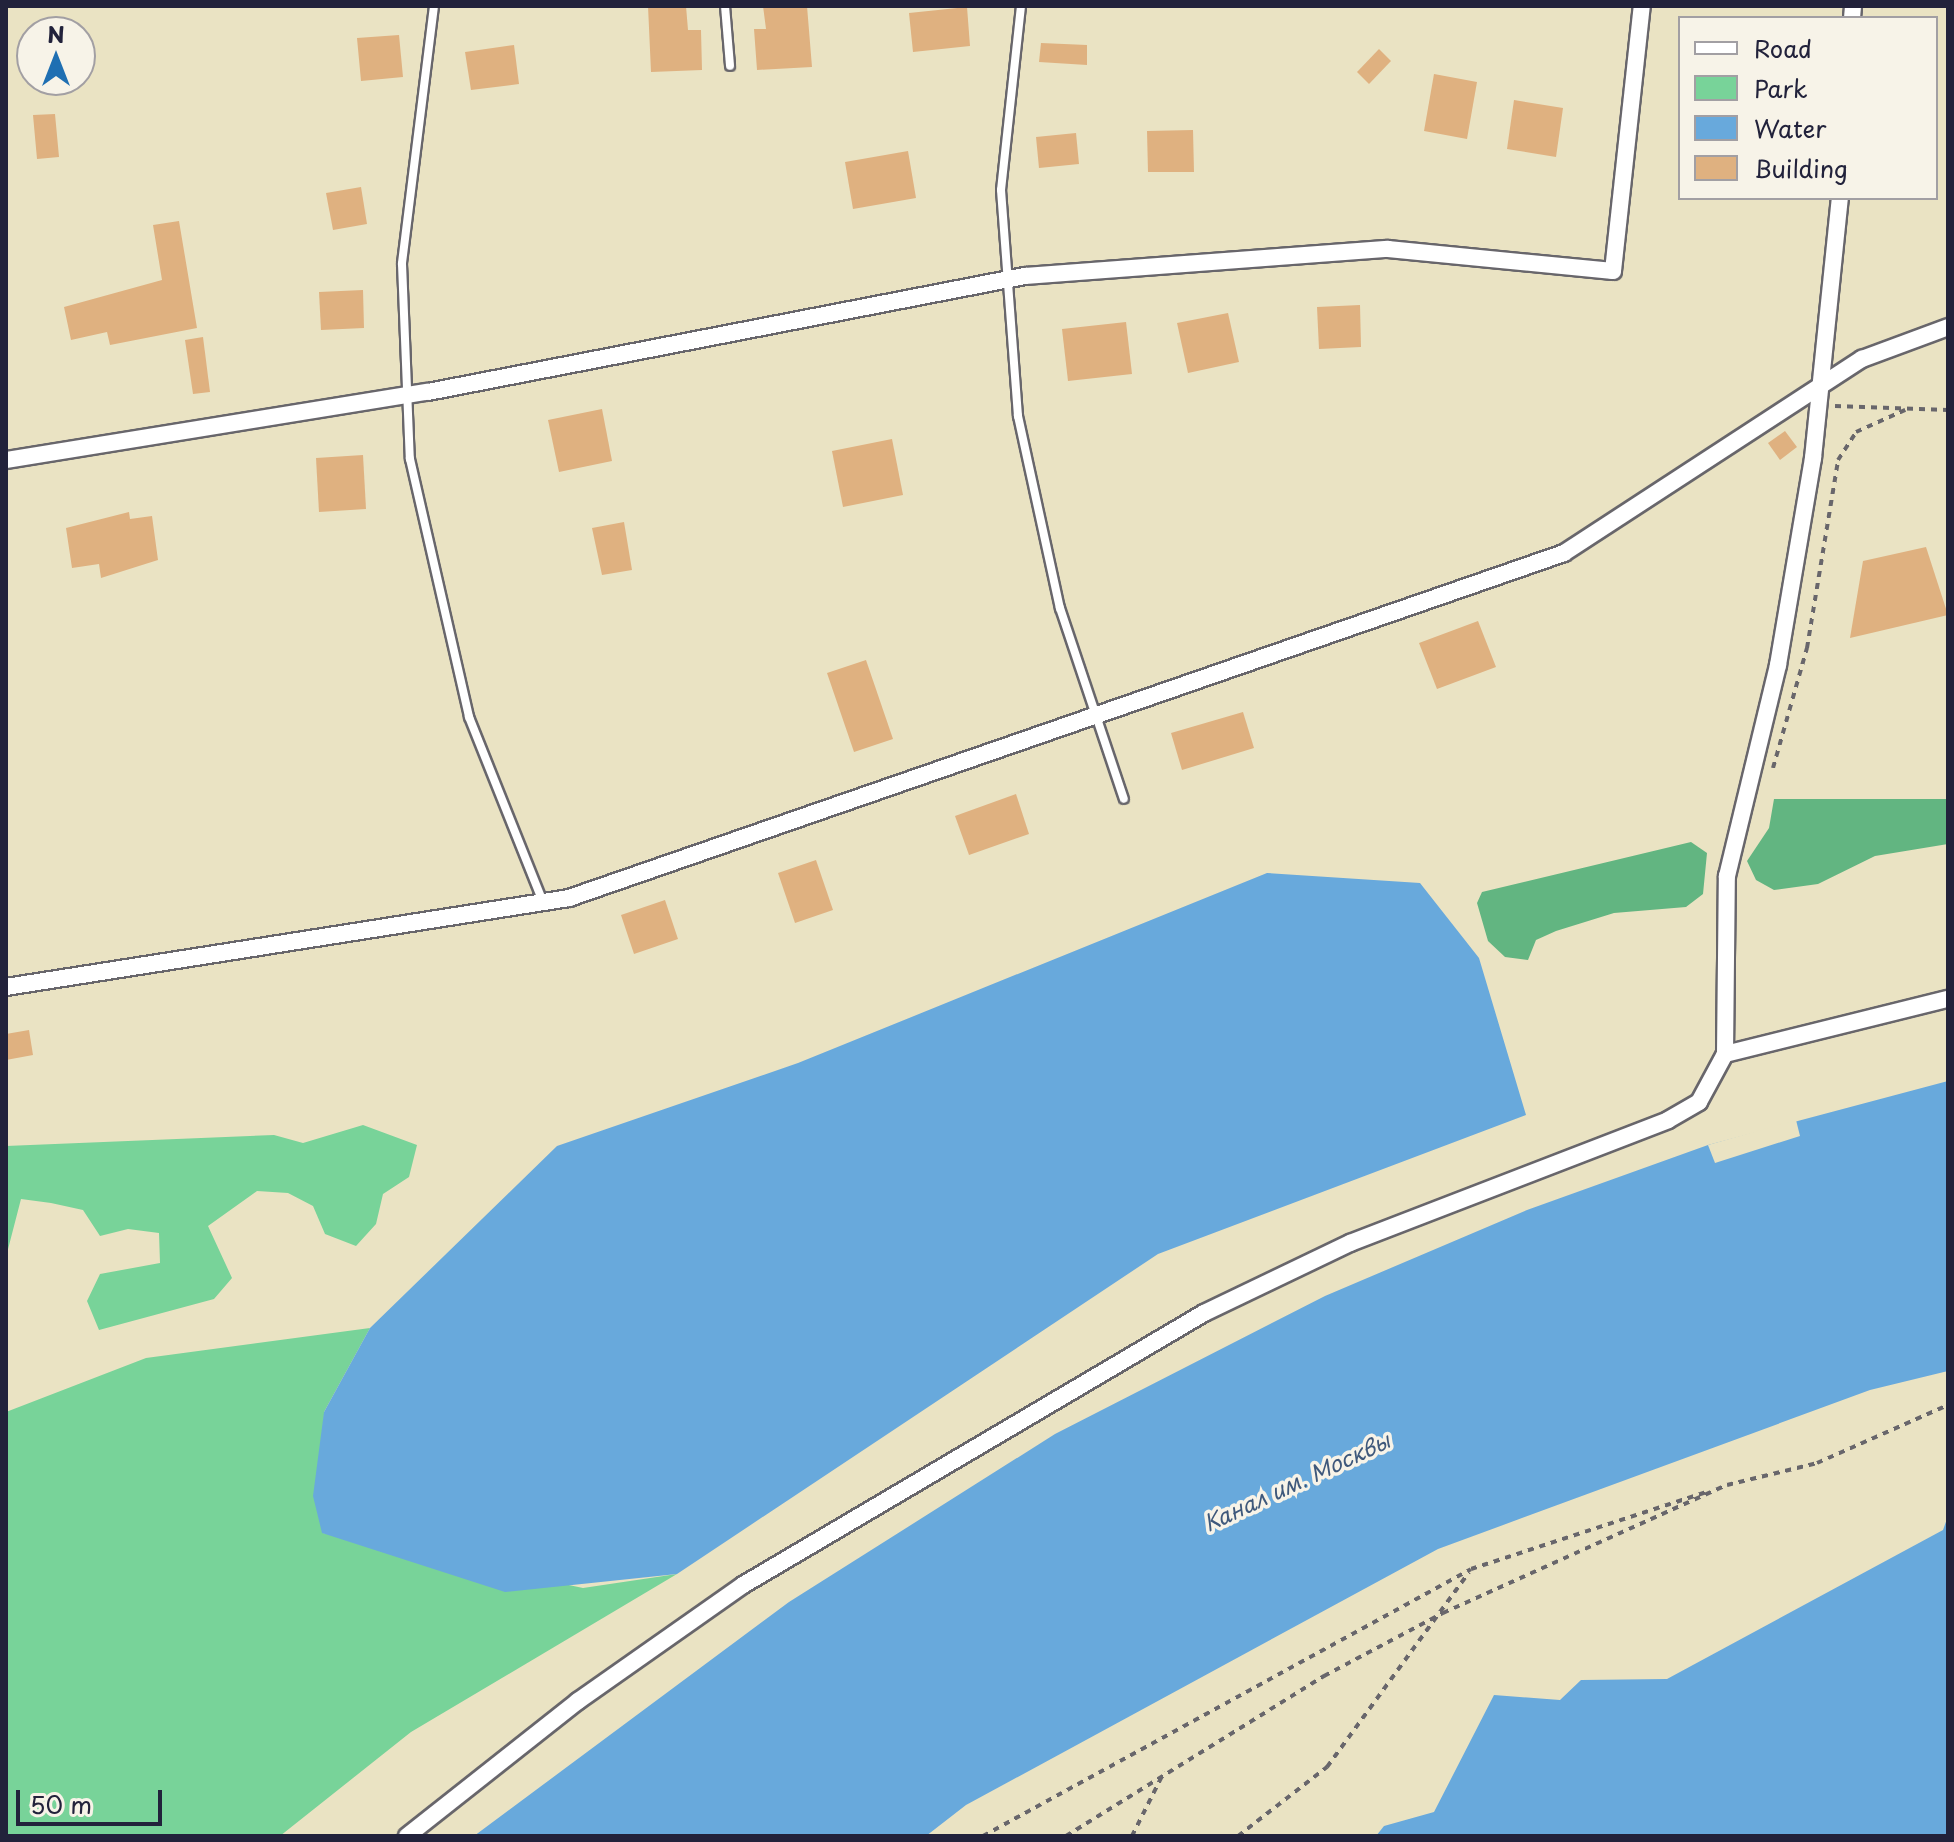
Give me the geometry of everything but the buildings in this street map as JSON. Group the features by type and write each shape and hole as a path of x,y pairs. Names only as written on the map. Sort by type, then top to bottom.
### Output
{"street":[{"path":"6,460 405,395 1007,278 1335,249 1613,271 1642,6"},
{"path":"407,1836 578,1701 743,1585 968,1448 1204,1313 1336,1249 1668,1120 1699,1102 1725,1054 1735,823 1778,665 1821,405 1840,200"},
{"path":"6,987 544,903 1093,717 1564,553 1824,382 1948,327"},
{"path":"1725,1054 1948,999"}],"lane":[{"path":"434,6 402,264 405,395 420,522 446,639 469,717 544,903"},
{"path":"725,6 730,66"},
{"path":"1021,6 1001,190 1018,416 1060,608 1093,717 1124,799"}],"path":[{"path":"1821,405 1948,410"},
{"path":"1769,783 1807,648 1838,460 1856,432 1905,410"},
{"path":"983,1836 1471,1569 1727,1485 1817,1463 1948,1405"},
{"path":"1066,1836 1165,1770 1443,1613 1727,1485"},
{"path":"1238,1836 1327,1767 1443,1613 1471,1569"},
{"path":"1132,1836 1165,1770"}],"green space":[{"path":"1774,799 1948,799 1948,844 1875,856 1818,884 1774,890 1756,880 1747,861 1769,828"},
{"path":"1691,842 1707,853 1703,894 1686,907 1614,913 1556,931 1536,940 1528,960 1505,957 1488,941 1477,903 1482,892"},
{"path":"363,1125 417,1145 409,1177 383,1194 376,1224 356,1246 325,1234 313,1206 288,1193 257,1191 208,1226 232,1278 214,1299 99,1330 87,1301 100,1274 160,1263 159,1233 128,1229 100,1236 83,1210 51,1203 21,1199 6,1257 6,1146 274,1135 303,1143"},
{"path":"370,1328 324,1412 323,1533 583,1588 677,1574 411,1732 280,1836 6,1836 6,1412 146,1358"}],"water":[{"path":"1267,873 1420,883 1479,958 1526,1115 1158,1254 677,1574 505,1592 322,1533 313,1496 324,1412 370,1328 557,1146 798,1063"},
{"name":"Канал им. Москвы","path":"1948,1081 1948,1371 1870,1390 1438,1549 966,1805 926,1836 474,1836 789,1602 1055,1434 1325,1296 1527,1210 1708,1145"},
{"path":"1948,1516 1948,1836 1376,1836 1384,1826 1434,1812 1494,1695 1560,1700 1581,1680 1667,1679 1943,1530"}],"pier":[{"path":"1796,1120 1800,1136 1715,1163 1708,1145"}]}
